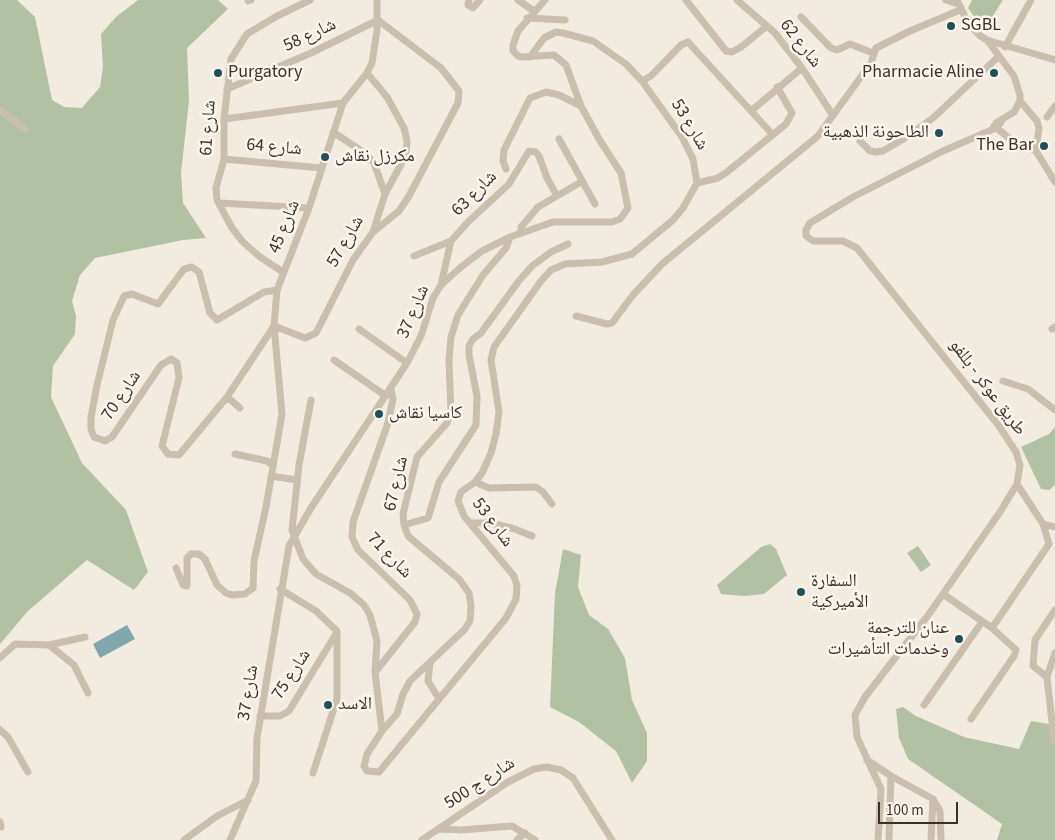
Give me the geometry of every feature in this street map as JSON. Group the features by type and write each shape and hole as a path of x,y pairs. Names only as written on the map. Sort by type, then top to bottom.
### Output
{"street":[{"name":"شارع 61","path":"283,272 260,257 243,242 232,228 219,203 216,188 224,159 224,119 231,59 247,34 276,16 310,0"},
{"name":"شارع 45","path":"176,568 183,585 187,586 187,558 191,554 199,554 205,559 217,585 223,591 232,595 250,592 253,588 254,561 282,414 274,326 277,290 309,208 344,103 367,73 374,52 378,20 377,0"},
{"path":"469,0 468,5 473,8 480,0"},
{"path":"518,0 534,11"},
{"path":"530,57 518,56 513,45 518,31 527,18 546,0"},
{"path":"686,0 726,51 732,52 741,48 767,26"},
{"name":"شارع 62","path":"736,0 767,26 802,68 832,114"},
{"path":"946,0 959,5 975,31 987,40 1017,82 1020,102 1039,124 1036,151"},
{"path":"860,142 872,152 878,152 905,138 933,118 1002,60 1031,0"},
{"path":"576,316 607,324 612,323 654,272 818,136 832,114 871,63 873,53 881,44 959,5"},
{"path":"801,17 831,48 837,50 850,44 873,53"},
{"path":"527,18 564,20"},
{"name":"شارع 58","path":"227,89 311,54 378,20"},
{"path":"373,232 388,222 409,196 460,97 456,85 441,68 378,20"},
{"name":"شارع 53","path":"382,731 364,761 365,768 372,773 383,770 438,699 514,607 517,586 514,576 460,510 458,501 463,490 475,482 491,454 496,434 499,412 491,360 494,347 551,270 565,264 602,262 632,254 658,234 678,214 697,183 693,159 682,137 642,81 626,64 608,50 593,41 556,32 544,38 530,57"},
{"path":"987,40 1055,60"},
{"path":"642,81 651,76 681,44 687,42 773,135"},
{"name":"شارع 37","path":"230,840 256,781 260,716 286,554 293,536 407,363 421,336 433,298 441,285 482,251 510,237 553,222 612,222 620,218 628,208 621,173 581,106 570,74 562,59 554,55 530,57"},
{"path":"751,111 777,87 802,68"},
{"name":"شارع 57","path":"274,326 305,338 316,333 353,260 373,232 385,194 406,155 407,141 398,116 387,97 367,73"},
{"path":"697,183 718,178 773,135 792,116 791,110 777,87"},
{"path":"506,169 504,150 530,98 546,92 559,95 581,106"},
{"name":"طريق عوكر - بللفو","path":"878,840 882,790 855,731 854,720 857,709 943,594 1000,512 1017,484 1020,465 1008,439 857,248 843,241 815,242 806,234 808,226 815,220 853,197 997,125 1014,112 1020,102"},
{"path":"224,119 344,103"},
{"path":"1048,117 1055,106"},
{"path":"0,110 26,130"},
{"path":"997,125 1009,138 1036,151 1052,170 1055,182"},
{"path":"333,132 366,154 374,163 385,194"},
{"path":"559,139 581,182 595,204"},
{"name":"شارع 63","path":"441,285 451,241 468,222 509,184 529,151 536,152 539,156 547,178 557,196"},
{"name":"شارع 64","path":"224,159 321,168"},
{"path":"521,233 520,227 531,213 581,182"},
{"path":"219,203 309,208"},
{"name":"شارع 67","path":"382,731 397,714 407,687 468,625 471,612 470,598 459,579 408,536 404,525 406,498 417,457 447,423 451,413 450,344 458,315 483,275 506,248 510,237"},
{"path":"414,256 451,241"},
{"path":"404,525 428,518 439,482 476,424 477,396 469,354 469,346 473,339 481,333 532,266 551,252 568,244"},
{"name":"شارع 70","path":"274,326 227,397 181,454 175,456 168,454 163,448 162,443 178,388 180,372 176,362 168,359 161,365 112,437 101,440 94,437 91,429 97,385 114,320 124,296 132,294 158,304 184,269 192,267 199,272 210,313 217,320 226,317 255,296 277,290"},
{"path":"358,329 407,363"},
{"path":"334,360 386,396"},
{"path":"1004,382 1028,389 1055,410"},
{"name":"شارع 71","path":"376,672 415,622 417,614 410,600 358,550 352,537 353,522 388,423 393,399 391,389"},
{"path":"227,397 240,408"},
{"path":"311,400 297,480 292,520 293,536 303,559 316,574 350,592 367,610 377,641 376,672 382,731"},
{"path":"236,454 266,461 272,465"},
{"path":"270,476 297,480"},
{"path":"475,482 488,488 536,487 543,492 552,504"},
{"path":"992,628 1050,542 1043,524 1017,484"},
{"path":"471,523 515,528 532,536"},
{"path":"1043,524 1055,527"},
{"path":"280,588 327,619 337,631"},
{"path":"943,594 992,628 1014,646 1015,654 971,719"},
{"path":"1047,677 1033,666 1035,640 1055,610"},
{"path":"924,705 982,622"},
{"name":"شارع 75","path":"260,716 280,716 289,711 337,631"},
{"name":"شارع 75","path":"313,773 337,699 337,631"},
{"path":"0,658 3,648 19,644 49,645 85,637"},
{"path":"49,645 74,665 88,693"},
{"path":"1054,741 1047,677 1055,653"},
{"path":"430,662 428,682 438,699"},
{"path":"0,730 16,749 28,772"},
{"path":"867,759 891,776 933,799 940,811 941,840"},
{"name":"شارع ج 500","path":"422,840 508,782 534,768 547,767 561,770 573,778 612,840"},
{"path":"889,840 891,776"},
{"path":"184,840 217,816 248,799"},
{"path":"931,840 933,799"},
{"path":"438,829 461,830 512,826 535,840"},
{"path":"517,840 525,833"}],"green space":[{"path":"0,0 17,0 35,17 52,100 64,107 82,108 100,87 103,67 101,34 116,17 138,0 218,0 228,9 187,48 189,101 181,173 183,203 206,238 183,240 95,258 80,275 72,301 76,316 75,334 53,366 51,397 82,463 126,510 148,572 134,590 87,560 28,611 0,644"},
{"path":"972,0 1003,0 984,30 968,8"},
{"path":"1055,427 1055,485 1049,490 1041,489 1021,447 1049,434"},
{"path":"770,544 776,549 787,575 764,594 744,596 721,594 717,585 761,547"},
{"path":"918,546 931,565 921,572 907,553"},
{"path":"563,549 581,555 578,587 589,615 608,629 625,658 632,700 647,733 647,761 632,783 616,751 579,722 550,707 555,593"},
{"path":"903,707 916,716 964,737 1019,749 1031,721 1055,725 1055,840 997,840 1002,824 908,759 899,738 896,709"}],"water":[{"path":"127,625 135,639 100,658 93,644"}],"place":[{"name":"SGBL","path":"951,26"},
{"name":"Purgatory","path":"218,73"},
{"name":"Pharmacie Aline","path":"994,73"},
{"name":"الطاحونة الذهبية","path":"939,133"},
{"name":"The Bar","path":"1044,146"},
{"name":"مكرزل نقاش","path":"325,157"},
{"name":"كاسيا نقاش","path":"379,414"},
{"name":"السفارة الأميركية","path":"801,592"},
{"name":"عنان للترجمة وخدمات التأشيرات","path":"959,639"},
{"name":"الاسد","path":"328,705"}]}
